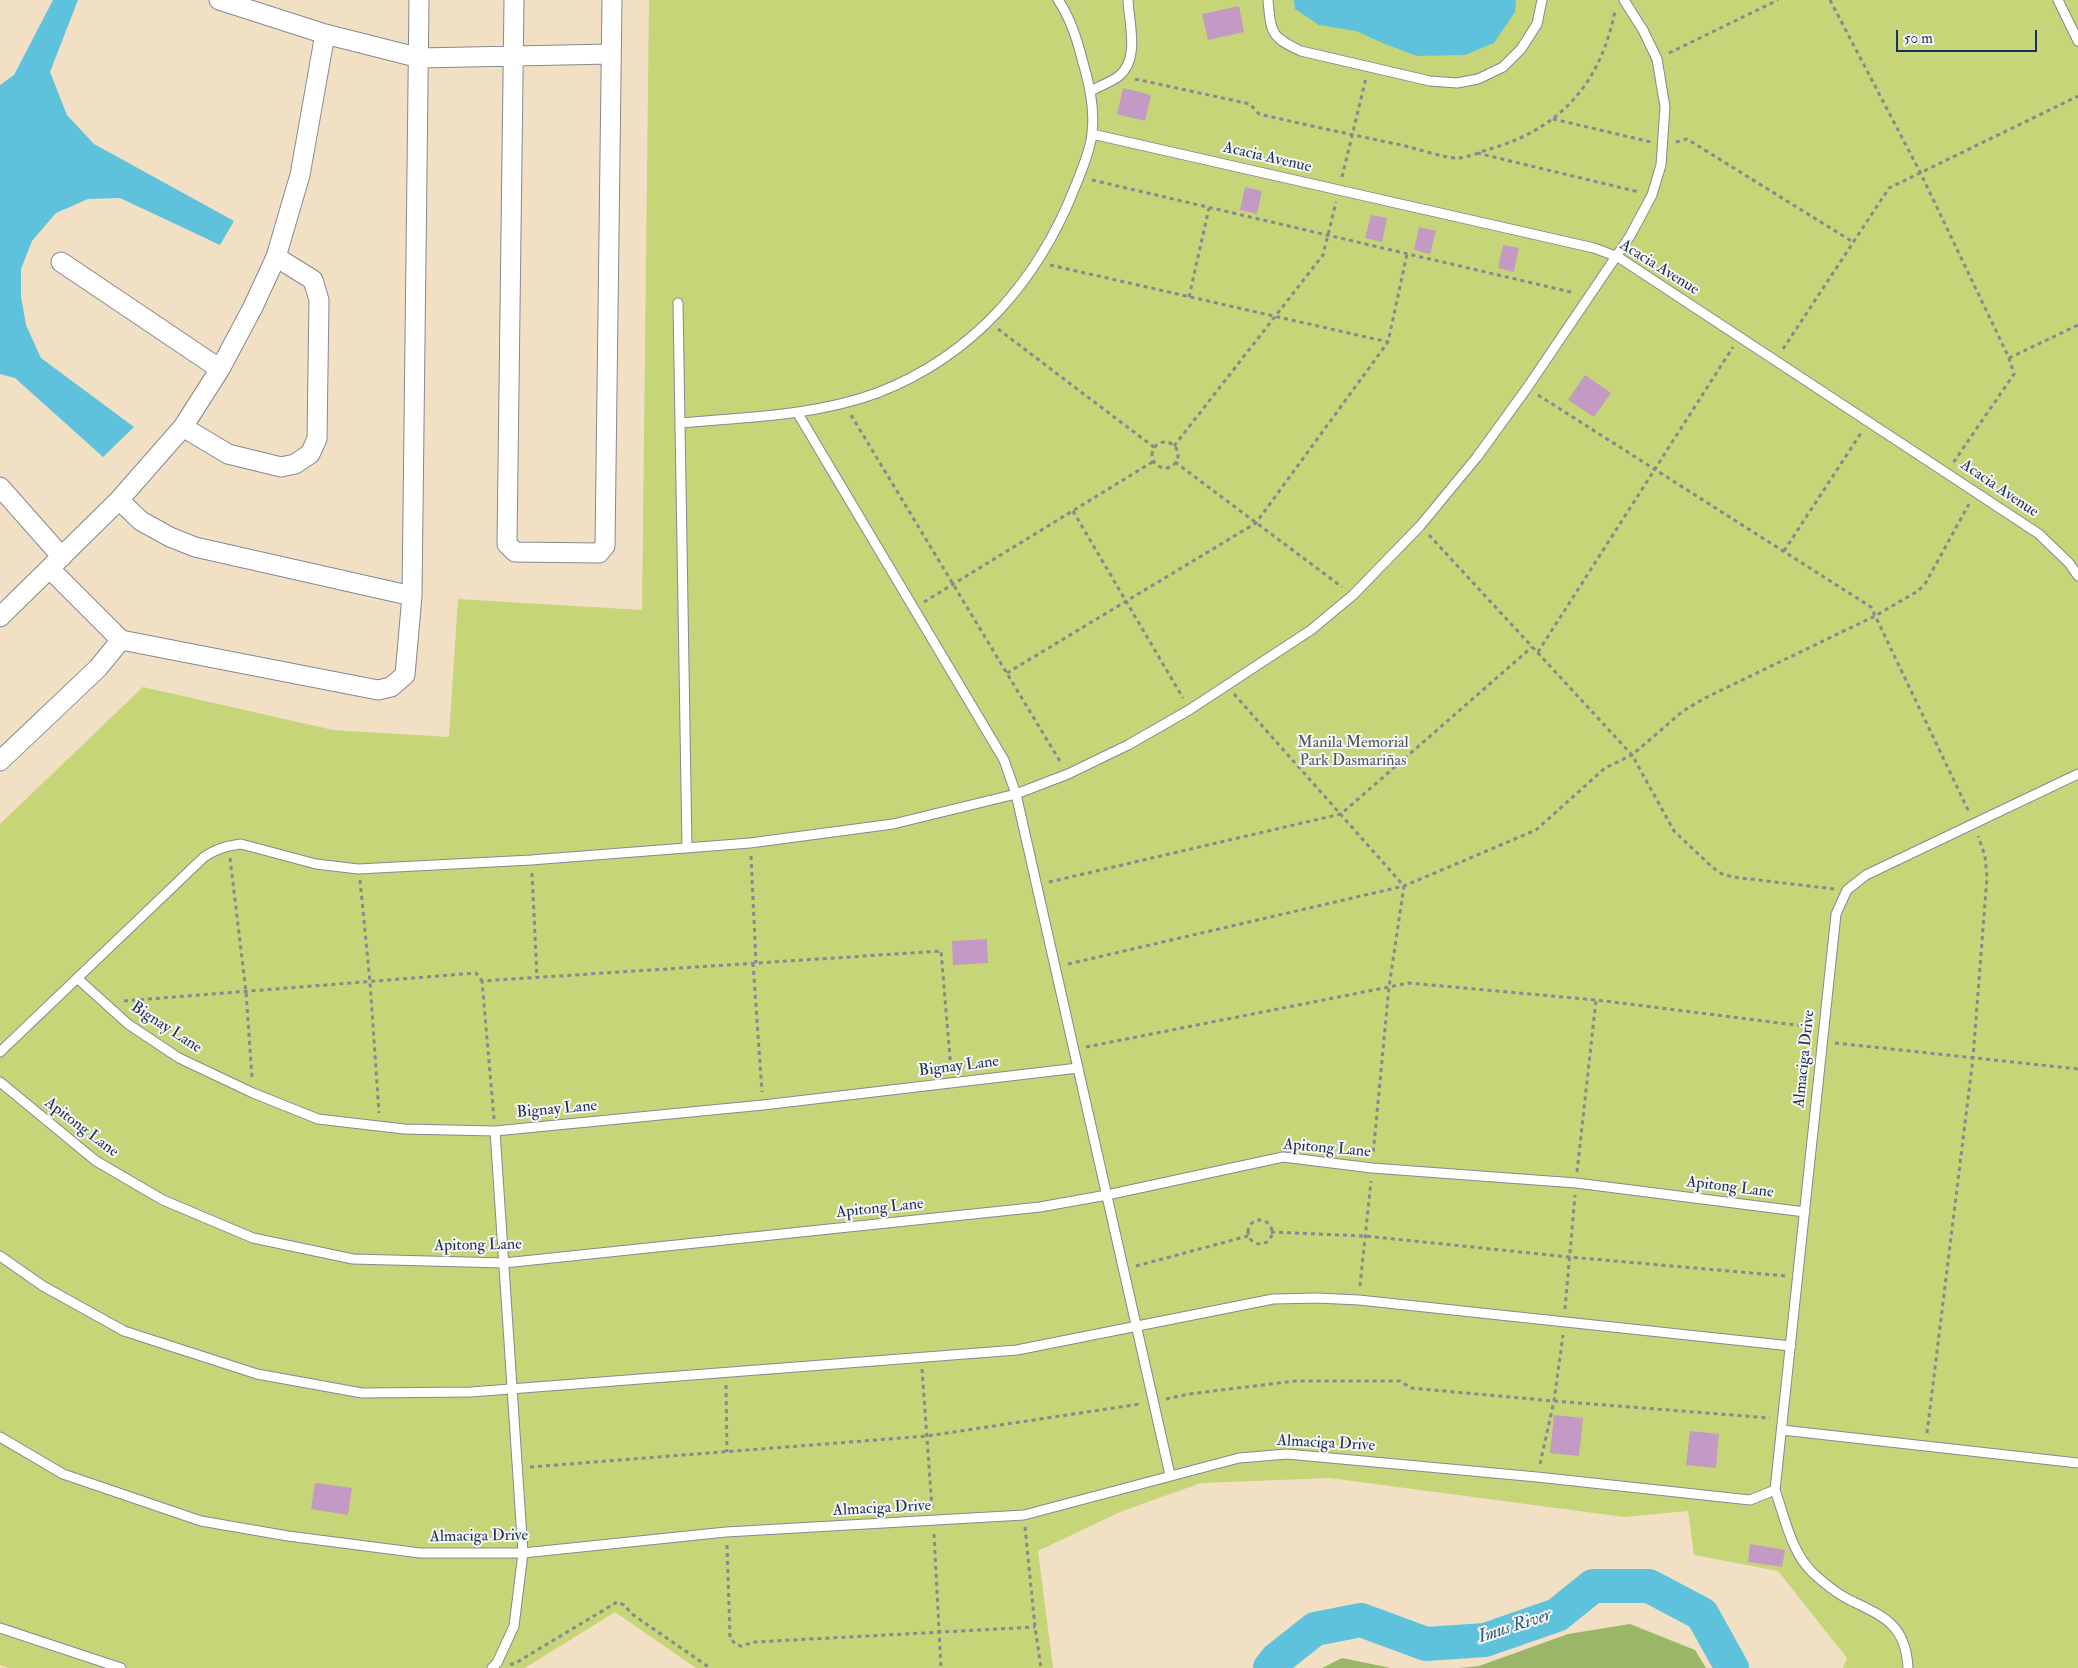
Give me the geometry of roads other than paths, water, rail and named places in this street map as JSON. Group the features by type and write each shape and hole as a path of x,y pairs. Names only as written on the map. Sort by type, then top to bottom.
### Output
{"street":[{"path":"219,0 325,34 420,58 611,54"},
{"path":"0,486 56,563 121,640 378,690 391,688 405,675 412,596 420,58 419,0"},
{"path":"514,0 508,544 510,549 515,552 599,553 604,546 612,0"},
{"path":"0,617 119,500 183,427 220,369 253,307 276,257 300,175 325,34"},
{"path":"183,427 228,454 281,467 295,464 310,454 317,439 319,300 312,280 276,257"},
{"path":"61,262 220,369"},
{"path":"119,500 141,521 170,538 195,547 412,596"},
{"path":"0,761 98,668 121,640"}],"lane":[{"path":"680,423 797,412 844,404 878,392 914,376 944,358 988,322 1024,283 1062,218 1092,134 1091,91 1079,47 1065,10 1058,0"},
{"path":"1091,91 1120,75 1128,65 1132,51 1128,0"},
{"path":"1268,0 1271,29 1282,43 1301,51 1430,81 1457,83 1478,79 1503,67 1521,49 1537,24 1542,0"},
{"path":"0,1052 204,857 217,849 241,844 316,864 359,869 531,860 750,843 893,824 1016,794 1068,774 1128,745 1227,686 1311,630 1353,595 1420,526 1477,457 1618,257 1652,195 1662,165 1665,107 1657,58 1643,30 1624,0"},
{"path":"2058,0 2078,41"},
{"name":"Acacia Avenue","path":"1092,134 1594,248 1618,257 2039,534 2069,563 2078,576"},
{"path":"678,303 687,848"},
{"path":"797,412 915,607 1004,760 1016,794 1170,1475"},
{"name":"Almaciga Drive","path":"1908,1668 1906,1646 1895,1628 1881,1614 1838,1593 1814,1574 1803,1561 1791,1538 1775,1490 1836,914 1847,890 1866,875 2078,774"},
{"name":"Bignay Lane","path":"77,978 128,1024 179,1058 253,1093 318,1119 404,1129 495,1131 763,1105 1078,1068"},
{"name":"Apitong Lane","path":"0,1082 96,1161 163,1200 253,1238 353,1260 504,1263 1030,1208 1107,1195 1283,1157 1372,1168 1576,1182 1805,1212"},
{"path":"494,1666 514,1626 523,1553 495,1131"},
{"path":"0,1256 43,1286 124,1331 257,1374 362,1393 471,1392 511,1387 1017,1350 1273,1299 1358,1300 1791,1346"},
{"path":"1782,1430 2078,1463"},
{"name":"Almaciga Drive","path":"0,1437 63,1474 201,1521 288,1536 420,1553 523,1553 726,1532 934,1522 1024,1515 1239,1458 1287,1454 1536,1477 1750,1500 1775,1490"},
{"path":"0,1628 121,1668"}],"water":[{"path":"53,0 78,0 50,72 67,115 94,144 234,221 220,245 120,198 88,199 56,213 32,241 21,269 21,296 26,325 41,358 134,427 103,457 15,378 0,374 0,85 14,75"},
{"path":"1294,0 1516,0 1515,12 1494,43 1465,55 1417,56 1356,31 1319,25 1295,9"}],"waterway":[{"name":"Imus River","path":"1270,1668 1277,1659 1315,1629 1361,1620 1426,1644 1485,1640 1557,1615 1593,1586 1649,1586 1702,1614 1732,1668"}],"park label":[{"name":"Manila Memorial Park Dasmariñas","path":"1353,753"}]}
